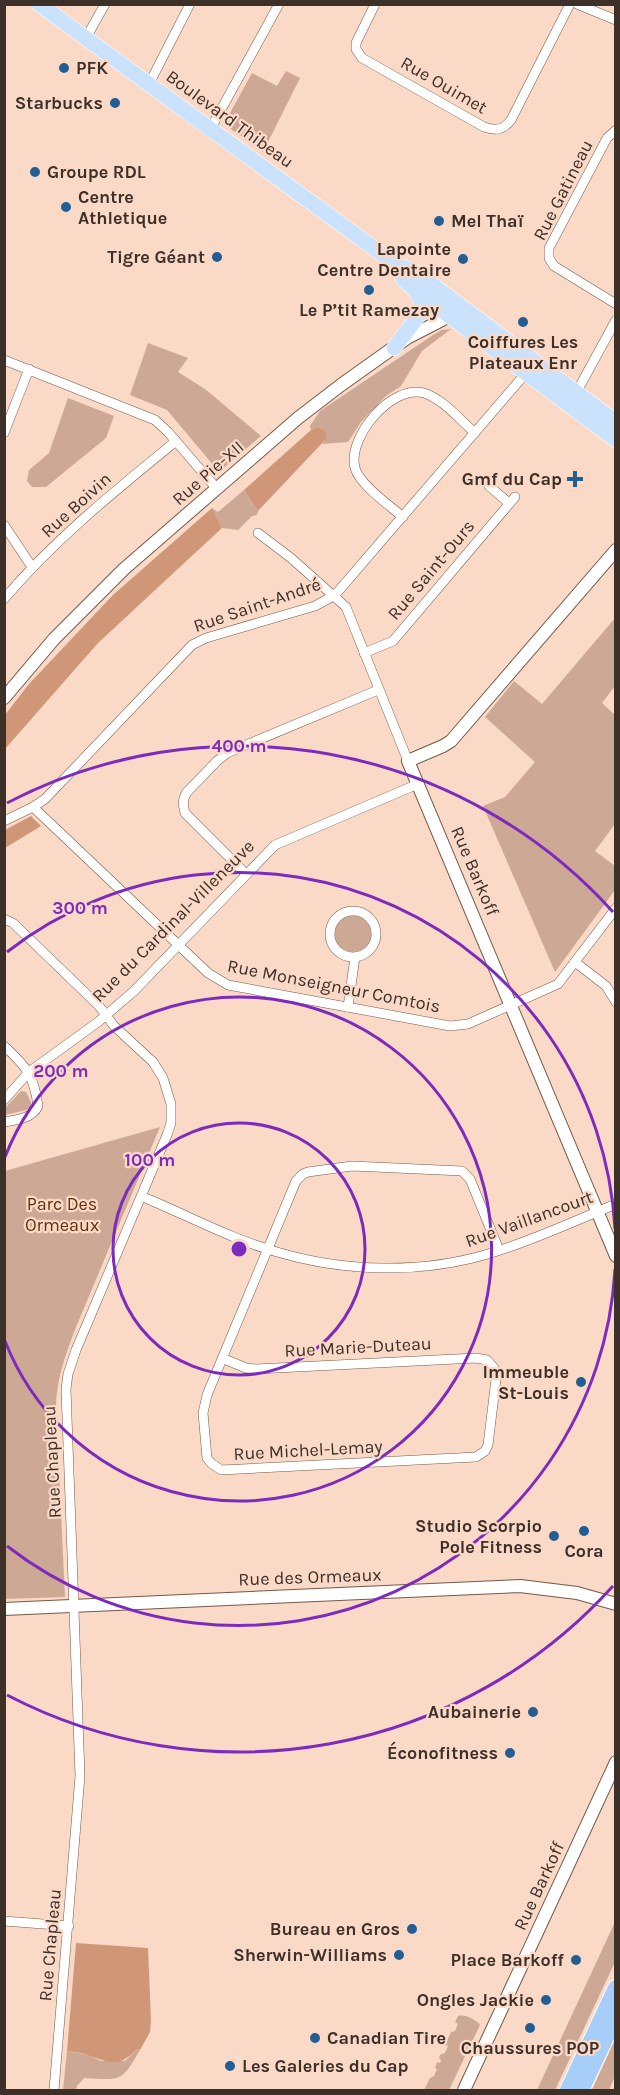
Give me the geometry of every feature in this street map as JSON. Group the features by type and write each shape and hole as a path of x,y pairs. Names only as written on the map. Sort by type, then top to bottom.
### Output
{"highway":[{"path":"568,2091 615,1988"},
{"path":"581,2091 615,2016"}],"main road":[{"name":"Boulevard Thibeau","path":"39,4 397,265 414,271 454,310 526,373 615,422"},
{"name":"Boulevard Thibeau","path":"397,265 404,280 416,291 454,310 571,398 615,440"},
{"path":"394,348 419,315 422,304 416,291"}],"street":[{"path":"86,38 105,4"},
{"path":"149,84 190,4"},
{"path":"211,128 279,4"},
{"name":"Rue Ouimet","path":"375,4 356,43 356,49 362,58 484,127 498,130 511,120 570,4"},
{"path":"577,4 615,20"},
{"name":"Rue Gatineau","path":"615,130 607,138 549,253 554,266 615,304"},
{"name":"Rue Pie-XII","path":"4,698 54,639 124,569 308,410 415,333 454,310"},
{"path":"571,398 615,320"},
{"path":"4,360 148,416 160,424 217,489"},
{"path":"4,433 29,369"},
{"name":"Rue Saint-André","path":"4,821 45,799 192,645 206,638 315,606 335,595 526,373"},
{"path":"403,517 366,484 356,469 354,450 364,429 394,398 405,393 417,392 432,397 475,433"},
{"name":"Rue Boivin","path":"4,599 32,567 105,500 176,441"},
{"name":"Rue Saint-Ours","path":"364,652 393,641 512,500 489,486"},
{"path":"4,525 32,567"},
{"name":"Rue Barkoff","path":"258,533 291,558 346,607 378,690 512,1005 615,1256"},
{"path":"408,760 443,747 451,741 615,550"},
{"path":"246,874 185,813 183,798 187,792 227,753 378,690"},
{"name":"Rue du Cardinal-Villeneuve","path":"29,1072 106,1016 134,991 275,845 418,784"},
{"name":"Rue Monseigneur Comtois","path":"33,807 208,973 228,985 450,1026 459,1026 558,984 615,908"},
{"path":"354,911 361,912 370,918 375,925 376,935 372,948 361,956 355,957 340,953 331,942 330,934 335,920 341,914 354,911"},
{"name":"Rue Chapleau","path":"4,919 13,923 99,1006 114,1026 158,1070 171,1104 169,1130 68,1374 65,1400 81,1776 54,2091"},
{"path":"348,1007 355,957"},
{"path":"575,962 606,986 615,1002"},
{"path":"4,1046 29,1072 37,1100 36,1110 29,1116 4,1122"},
{"path":"4,1100 29,1072"},
{"name":"Rue Michel-Lemay","path":"493,1366 496,1379 488,1445 476,1457 227,1471 215,1467 207,1458 203,1422 204,1403 299,1177 308,1172 352,1166 462,1172 470,1179 500,1251"},
{"name":"Rue Vaillancourt","path":"143,1197 267,1249 325,1263 380,1267 442,1264 500,1251 615,1204"},
{"name":"Rue Marie-Duteau","path":"224,1359 246,1368 256,1369 476,1358 487,1360 493,1366"},
{"name":"Rue des Ormeaux","path":"4,1609 520,1586 578,1593 615,1604"},
{"name":"Rue Barkoff","path":"464,2091 615,1762"},
{"path":"4,1921 69,1926"}],"green space":[{"path":"286,71 300,78 263,152 224,124 252,73 277,86"},
{"path":"451,329 422,351 401,386 386,396 361,422 348,442 322,444 326,439 322,429 317,427 311,430 310,426 320,411 433,335 442,330"},
{"path":"148,343 188,358 178,372 205,389 261,436 219,472 167,410 130,395"},
{"path":"68,398 114,416 106,438 46,487 32,487 27,481 29,470 49,453"},
{"path":"244,490 258,511 257,515 252,516 238,530 222,528 212,508 218,512"},
{"path":"615,618 615,686 602,703 615,715 615,824 595,851 615,866 615,890 555,972 483,806 505,797 535,762 485,717 514,681 542,704"},
{"path":"353,916 366,921 371,934 366,947 353,952 340,947 335,934 340,921"},
{"path":"21,1091 26,1092 31,1107 5,1115 5,1108"},
{"name":"Parc Des Ormeaux","path":"160,1127 74,1332 59,1378 56,1408 65,1597 5,1599 5,1171"},
{"path":"615,1922 615,1962 555,2090 537,2090"},
{"path":"458,2016 470,2018 480,2025 449,2090 424,2090 430,2078 434,2076 437,2062 440,2063 440,2055 445,2053 448,2046 445,2045 458,2024 455,2022"},
{"path":"615,2039 615,2076 609,2090 592,2090"},
{"path":"137,2049 140,2050 134,2061 119,2077 113,2079 84,2078 76,2090 63,2090 67,2051 88,2055 101,2061 125,2061"}],"shaded area":[{"path":"317,427 326,433 326,439 258,511 244,490"},
{"path":"212,508 222,528 98,643 5,749 5,715 29,684 113,595"},
{"path":"31,816 41,826 5,848 5,830"},
{"path":"76,1943 148,1948 150,2032 140,2050 137,2049 120,2061 110,2062 67,2051"}],"place":[{"name":"PFK","path":"64,68"},
{"name":"Starbucks","path":"115,103"},
{"name":"Groupe RDL","path":"35,172"},
{"name":"Centre Athletique","path":"66,207"},
{"name":"Mel Thaï","path":"439,221"},
{"name":"Tigre Géant","path":"217,257"},
{"name":"Lapointe Centre Dentaire","path":"463,259"},
{"name":"Le P’tit Ramezay","path":"369,290"},
{"name":"Coiffures Les Plateaux Enr","path":"523,322"},
{"name":"Gmf du Cap","path":"575,479"},
{"name":"Immeuble St-Louis","path":"581,1382"},
{"name":"Cora","path":"584,1531"},
{"name":"Studio Scorpio Pole Fitness","path":"554,1536"},
{"name":"Aubainerie","path":"533,1712"},
{"name":"Éconofitness","path":"510,1753"},
{"name":"Bureau en Gros","path":"412,1929"},
{"name":"Sherwin-Williams","path":"399,1955"},
{"name":"Place Barkoff","path":"576,1960"},
{"name":"Ongles Jackie","path":"546,2000"},
{"name":"Chaussures POP","path":"530,2028"},
{"name":"Canadian Tire","path":"315,2038"},
{"name":"Les Galeries du Cap","path":"230,2066"}]}
